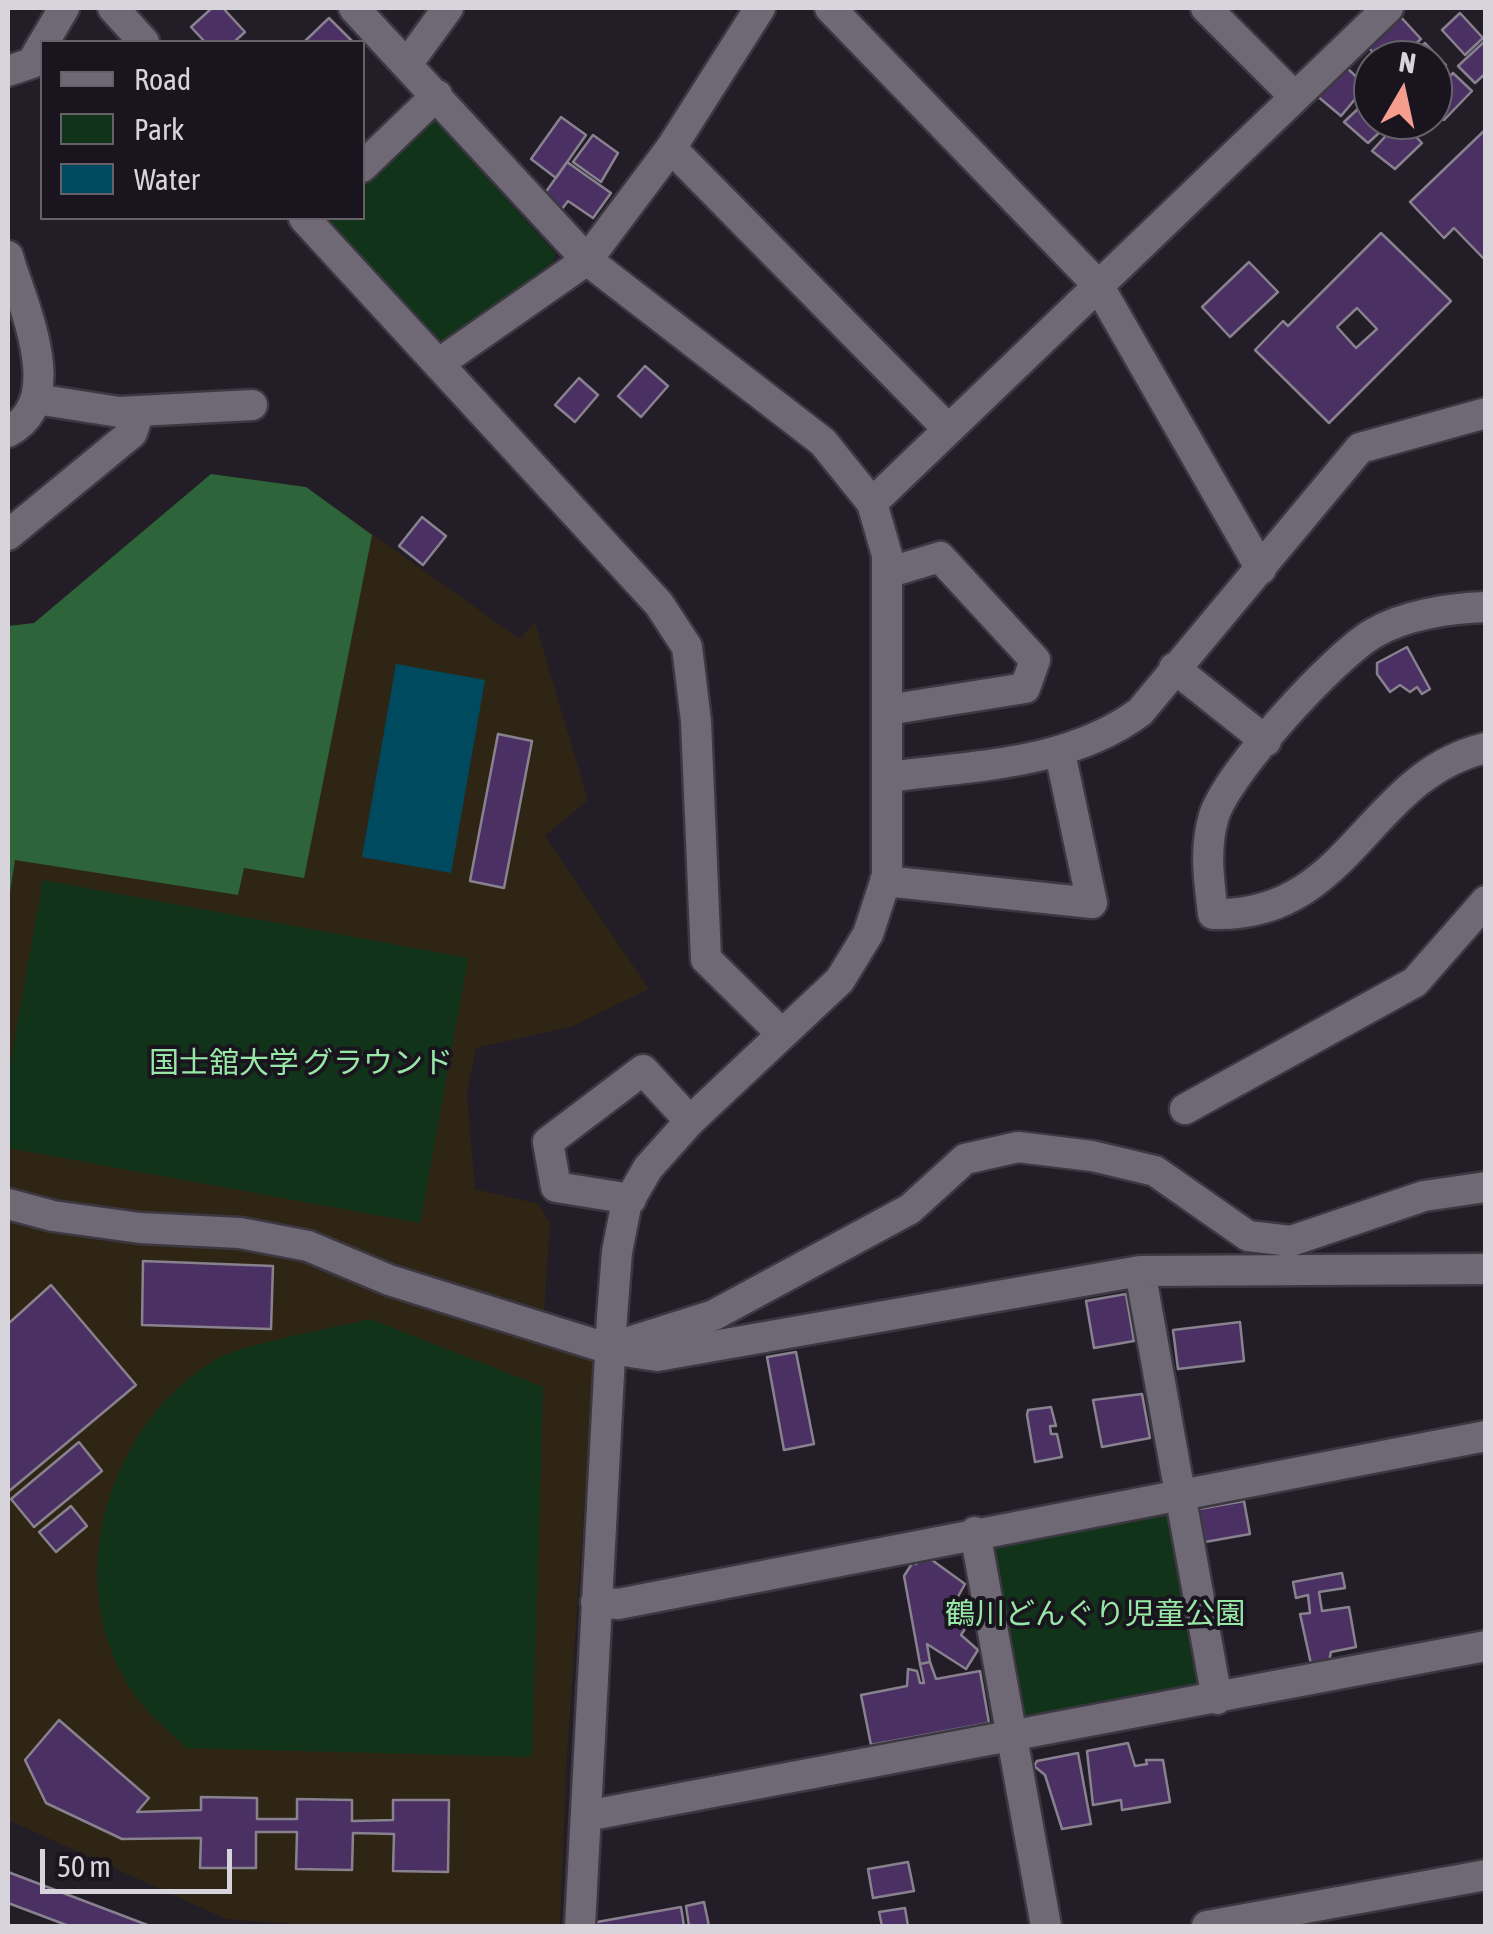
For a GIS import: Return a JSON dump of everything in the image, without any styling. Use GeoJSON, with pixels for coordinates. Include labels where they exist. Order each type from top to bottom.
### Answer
{"type":"FeatureCollection","features":[{"type":"Feature","properties":{"kind":"street"},"geometry":{"type":"LineString","coordinates":[[45,40],[64,8]]}},
{"type":"Feature","properties":{"kind":"street"},"geometry":{"type":"LineString","coordinates":[[112,8],[142,40]]}},
{"type":"Feature","properties":{"kind":"street"},"geometry":{"type":"LineString","coordinates":[[354,8],[587,260],[823,442],[872,503],[887,555],[885,881],[868,934],[840,980],[690,1122],[648,1168],[631,1198],[616,1252],[580,1926]]}},
{"type":"Feature","properties":{"kind":"street"},"geometry":{"type":"LineString","coordinates":[[408,64],[448,8]]}},
{"type":"Feature","properties":{"kind":"street"},"geometry":{"type":"LineString","coordinates":[[438,364],[587,260],[670,148],[760,8]]}},
{"type":"Feature","properties":{"kind":"street"},"geometry":{"type":"LineString","coordinates":[[830,8],[1098,286],[1262,569]]}},
{"type":"Feature","properties":{"kind":"street"},"geometry":{"type":"LineString","coordinates":[[1206,8],[1296,96]]}},
{"type":"Feature","properties":{"kind":"street"},"geometry":{"type":"LineString","coordinates":[[872,503],[1388,8]]}},
{"type":"Feature","properties":{"kind":"street"},"geometry":{"type":"LineString","coordinates":[[8,71],[32,62],[40,49]]}},
{"type":"Feature","properties":{"kind":"street"},"geometry":{"type":"LineString","coordinates":[[365,164],[437,95]]}},
{"type":"Feature","properties":{"kind":"street"},"geometry":{"type":"LineString","coordinates":[[670,148],[948,429]]}},
{"type":"Feature","properties":{"kind":"street"},"geometry":{"type":"LineString","coordinates":[[308,220],[659,604],[688,647],[696,722],[706,959],[782,1034]]}},
{"type":"Feature","properties":{"kind":"street"},"geometry":{"type":"LineString","coordinates":[[8,256],[42,375],[36,399],[8,432]]}},
{"type":"Feature","properties":{"kind":"street"},"geometry":{"type":"LineString","coordinates":[[36,399],[139,411],[252,405]]}},
{"type":"Feature","properties":{"kind":"street"},"geometry":{"type":"LineString","coordinates":[[8,535],[132,433],[139,411]]}},
{"type":"Feature","properties":{"kind":"street"},"geometry":{"type":"LineString","coordinates":[[888,777],[1060,753],[1107,736],[1140,712],[1360,448],[1486,413]]}},
{"type":"Feature","properties":{"kind":"street"},"geometry":{"type":"LineString","coordinates":[[887,574],[940,558],[1035,660],[1024,688],[887,710]]}},
{"type":"Feature","properties":{"kind":"street"},"geometry":{"type":"LineString","coordinates":[[1486,607],[1421,616],[1376,632],[1340,658],[1266,741],[1230,782],[1215,814],[1206,857],[1213,914],[1242,915],[1282,904],[1332,872],[1430,769],[1486,748]]}},
{"type":"Feature","properties":{"kind":"street"},"geometry":{"type":"LineString","coordinates":[[1174,668],[1266,741]]}},
{"type":"Feature","properties":{"kind":"street"},"geometry":{"type":"LineString","coordinates":[[885,881],[1092,903],[1060,753]]}},
{"type":"Feature","properties":{"kind":"street"},"geometry":{"type":"LineString","coordinates":[[1184,1109],[1414,982],[1486,901]]}},
{"type":"Feature","properties":{"kind":"street"},"geometry":{"type":"LineString","coordinates":[[631,1198],[556,1187],[548,1142],[643,1070],[690,1122]]}},
{"type":"Feature","properties":{"kind":"street"},"geometry":{"type":"LineString","coordinates":[[610,1348],[714,1315],[910,1209],[965,1160],[1018,1147],[1092,1156],[1155,1172],[1248,1236],[1290,1241],[1424,1196],[1486,1187]]}},
{"type":"Feature","properties":{"kind":"street"},"geometry":{"type":"LineString","coordinates":[[8,1204],[53,1216],[140,1228],[240,1233],[308,1246],[389,1280],[610,1348],[657,1356],[1140,1271],[1486,1269]]}},
{"type":"Feature","properties":{"kind":"street"},"geometry":{"type":"LineString","coordinates":[[1140,1271],[1217,1699]]}},
{"type":"Feature","properties":{"kind":"street"},"geometry":{"type":"LineString","coordinates":[[596,1602],[637,1600],[1486,1436]]}},
{"type":"Feature","properties":{"kind":"street"},"geometry":{"type":"LineString","coordinates":[[975,1532],[1046,1926]]}},
{"type":"Feature","properties":{"kind":"street"},"geometry":{"type":"LineString","coordinates":[[586,1816],[1486,1646]]}},
{"type":"Feature","properties":{"kind":"street"},"geometry":{"type":"LineString","coordinates":[[1207,1926],[1486,1875]]}},
{"type":"Feature","properties":{"kind":"shaded area"},"geometry":{"type":"Polygon","coordinates":[[[211,474],[306,487],[520,639],[535,622],[588,800],[545,836],[649,989],[571,1027],[476,1048],[467,1094],[475,1189],[539,1204],[550,1224],[542,1340],[581,1350],[594,1363],[567,1756],[560,1925],[317,1926],[226,1919],[8,1820],[8,626],[34,623],[211,474]]]}},
{"type":"Feature","properties":{"kind":"green space"},"geometry":{"type":"Polygon","coordinates":[[[428,113],[555,253],[554,261],[446,343],[432,342],[321,220],[365,220],[365,174],[428,113]]]}},
{"type":"Feature","properties":{"kind":"green space"},"geometry":{"type":"Polygon","coordinates":[[[211,474],[306,487],[372,535],[304,878],[244,868],[238,895],[15,860],[8,905],[8,626],[34,623],[211,474]]]}},
{"type":"Feature","properties":{"kind":"green space","name":"国士舘大学 グラウンド"},"geometry":{"type":"Polygon","coordinates":[[[43,880],[468,958],[420,1223],[8,1148],[8,1076],[43,880]]]}},
{"type":"Feature","properties":{"kind":"green space"},"geometry":{"type":"Polygon","coordinates":[[[370,1319],[543,1387],[532,1757],[186,1748],[143,1706],[114,1656],[100,1609],[98,1562],[105,1514],[121,1468],[145,1426],[177,1389],[215,1360],[266,1342],[370,1319]]]}},
{"type":"Feature","properties":{"kind":"green space","name":"鶴川どんぐり児童公園"},"geometry":{"type":"Polygon","coordinates":[[[1178,1503],[1208,1693],[1017,1726],[979,1537],[1178,1503]]]}},
{"type":"Feature","properties":{"kind":"water"},"geometry":{"type":"Polygon","coordinates":[[[396,664],[485,680],[451,873],[362,857],[396,664]]]}},
{"type":"Feature","properties":{"kind":"building"},"geometry":{"type":"Polygon","coordinates":[[[212,8],[223,8],[245,32],[236,40],[203,40],[191,27],[212,8]]]}},
{"type":"Feature","properties":{"kind":"building"},"geometry":{"type":"Polygon","coordinates":[[[1460,13],[1483,38],[1465,55],[1442,30],[1460,13]]]}},
{"type":"Feature","properties":{"kind":"building"},"geometry":{"type":"Polygon","coordinates":[[[1399,15],[1421,39],[1420,40],[1376,40],[1399,15]]]}},
{"type":"Feature","properties":{"kind":"building"},"geometry":{"type":"Polygon","coordinates":[[[329,18],[351,40],[306,40],[329,18]]]}},
{"type":"Feature","properties":{"kind":"building"},"geometry":{"type":"Polygon","coordinates":[[[1486,40],[1486,73],[1475,83],[1458,66],[1486,40]]]}},
{"type":"Feature","properties":{"kind":"building"},"geometry":{"type":"Polygon","coordinates":[[[1347,68],[1353,74],[1353,102],[1341,116],[1316,95],[1347,68]]]}},
{"type":"Feature","properties":{"kind":"building"},"geometry":{"type":"Polygon","coordinates":[[[1453,73],[1472,91],[1453,111],[1453,73]]]}},
{"type":"Feature","properties":{"kind":"building"},"geometry":{"type":"Polygon","coordinates":[[[1353,114],[1353,130],[1344,122],[1353,114]]]}},
{"type":"Feature","properties":{"kind":"building"},"geometry":{"type":"Polygon","coordinates":[[[561,117],[586,135],[556,178],[531,159],[561,117]]]}},
{"type":"Feature","properties":{"kind":"building"},"geometry":{"type":"Polygon","coordinates":[[[1486,129],[1486,261],[1454,228],[1444,238],[1410,202],[1486,129]]]}},
{"type":"Feature","properties":{"kind":"building"},"geometry":{"type":"Polygon","coordinates":[[[593,135],[618,153],[601,182],[573,162],[593,135]]]}},
{"type":"Feature","properties":{"kind":"building"},"geometry":{"type":"Polygon","coordinates":[[[1382,140],[1422,143],[1395,169],[1372,151],[1382,140]]]}},
{"type":"Feature","properties":{"kind":"building"},"geometry":{"type":"Polygon","coordinates":[[[567,162],[611,193],[593,218],[568,201],[562,209],[543,196],[567,162]]]}},
{"type":"Feature","properties":{"kind":"building"},"geometry":{"type":"Polygon","coordinates":[[[1381,233],[1451,301],[1329,423],[1255,350],[1283,321],[1288,326],[1381,233]],[[1357,308],[1337,327],[1356,348],[1377,329],[1357,308]]]}},
{"type":"Feature","properties":{"kind":"building"},"geometry":{"type":"Polygon","coordinates":[[[1249,262],[1278,292],[1230,337],[1202,307],[1249,262]]]}},
{"type":"Feature","properties":{"kind":"building"},"geometry":{"type":"Polygon","coordinates":[[[645,366],[668,386],[641,417],[618,396],[645,366]]]}},
{"type":"Feature","properties":{"kind":"building"},"geometry":{"type":"Polygon","coordinates":[[[579,378],[598,395],[575,422],[555,405],[579,378]]]}},
{"type":"Feature","properties":{"kind":"building"},"geometry":{"type":"Polygon","coordinates":[[[422,517],[446,536],[423,565],[399,546],[422,517]]]}},
{"type":"Feature","properties":{"kind":"building"},"geometry":{"type":"Polygon","coordinates":[[[1407,647],[1430,689],[1422,694],[1417,687],[1410,692],[1400,685],[1390,692],[1377,674],[1377,663],[1407,647]]]}},
{"type":"Feature","properties":{"kind":"building"},"geometry":{"type":"Polygon","coordinates":[[[498,734],[532,741],[504,888],[470,881],[498,734]]]}},
{"type":"Feature","properties":{"kind":"building"},"geometry":{"type":"Polygon","coordinates":[[[143,1261],[273,1266],[271,1329],[142,1325],[143,1261]]]}},
{"type":"Feature","properties":{"kind":"building"},"geometry":{"type":"Polygon","coordinates":[[[51,1285],[136,1385],[8,1492],[8,1324],[51,1285]]]}},
{"type":"Feature","properties":{"kind":"building"},"geometry":{"type":"Polygon","coordinates":[[[1126,1294],[1134,1341],[1094,1348],[1086,1301],[1126,1294]]]}},
{"type":"Feature","properties":{"kind":"building"},"geometry":{"type":"Polygon","coordinates":[[[1240,1322],[1244,1361],[1178,1369],[1173,1330],[1240,1322]]]}},
{"type":"Feature","properties":{"kind":"building"},"geometry":{"type":"Polygon","coordinates":[[[796,1352],[814,1444],[784,1450],[767,1357],[796,1352]]]}},
{"type":"Feature","properties":{"kind":"building"},"geometry":{"type":"Polygon","coordinates":[[[1142,1394],[1150,1438],[1102,1447],[1093,1400],[1142,1394]]]}},
{"type":"Feature","properties":{"kind":"building"},"geometry":{"type":"Polygon","coordinates":[[[1051,1407],[1056,1426],[1050,1426],[1051,1434],[1057,1434],[1062,1457],[1035,1462],[1028,1410],[1051,1407]]]}},
{"type":"Feature","properties":{"kind":"building"},"geometry":{"type":"Polygon","coordinates":[[[79,1442],[102,1471],[34,1527],[11,1499],[79,1442]]]}},
{"type":"Feature","properties":{"kind":"building"},"geometry":{"type":"Polygon","coordinates":[[[1244,1501],[1250,1534],[1205,1542],[1199,1509],[1244,1501]]]}},
{"type":"Feature","properties":{"kind":"building"},"geometry":{"type":"Polygon","coordinates":[[[71,1506],[87,1526],[56,1552],[39,1532],[71,1506]]]}},
{"type":"Feature","properties":{"kind":"building"},"geometry":{"type":"Polygon","coordinates":[[[925,1555],[965,1584],[955,1602],[972,1618],[961,1635],[978,1650],[966,1669],[927,1644],[930,1662],[920,1664],[904,1576],[913,1562],[916,1564],[925,1555]]]}},
{"type":"Feature","properties":{"kind":"building"},"geometry":{"type":"Polygon","coordinates":[[[1342,1573],[1345,1588],[1319,1592],[1322,1611],[1349,1607],[1356,1647],[1331,1652],[1329,1662],[1311,1664],[1300,1614],[1310,1613],[1308,1595],[1296,1598],[1293,1582],[1342,1573]]]}},
{"type":"Feature","properties":{"kind":"building"},"geometry":{"type":"Polygon","coordinates":[[[930,1662],[936,1679],[980,1671],[989,1723],[871,1745],[861,1695],[907,1686],[908,1669],[917,1671],[920,1683],[924,1683],[920,1664],[930,1662]]]}},
{"type":"Feature","properties":{"kind":"building"},"geometry":{"type":"Polygon","coordinates":[[[59,1720],[149,1798],[137,1812],[201,1810],[201,1797],[257,1798],[257,1819],[297,1819],[297,1799],[352,1800],[352,1821],[393,1820],[393,1800],[449,1800],[448,1872],[393,1871],[394,1834],[353,1833],[352,1870],[296,1869],[297,1832],[256,1832],[256,1868],[200,1868],[201,1838],[122,1839],[46,1803],[25,1760],[59,1720]]]}},
{"type":"Feature","properties":{"kind":"building"},"geometry":{"type":"Polygon","coordinates":[[[1128,1743],[1135,1766],[1147,1764],[1146,1760],[1163,1760],[1170,1802],[1122,1810],[1121,1800],[1093,1805],[1087,1751],[1128,1743]]]}},
{"type":"Feature","properties":{"kind":"building"},"geometry":{"type":"Polygon","coordinates":[[[1078,1753],[1091,1824],[1062,1829],[1045,1775],[1034,1766],[1037,1761],[1078,1753]]]}},
{"type":"Feature","properties":{"kind":"building"},"geometry":{"type":"Polygon","coordinates":[[[908,1862],[914,1891],[873,1898],[868,1869],[908,1862]]]}},
{"type":"Feature","properties":{"kind":"building"},"geometry":{"type":"Polygon","coordinates":[[[8,1872],[150,1926],[69,1926],[8,1903],[8,1872]]]}},
{"type":"Feature","properties":{"kind":"building"},"geometry":{"type":"Polygon","coordinates":[[[704,1902],[709,1926],[689,1926],[686,1906],[704,1902]]]}},
{"type":"Feature","properties":{"kind":"building"},"geometry":{"type":"Polygon","coordinates":[[[681,1907],[684,1926],[597,1926],[597,1922],[681,1907]]]}},
{"type":"Feature","properties":{"kind":"building"},"geometry":{"type":"Polygon","coordinates":[[[905,1908],[908,1926],[882,1926],[879,1912],[905,1908]]]}}]}
